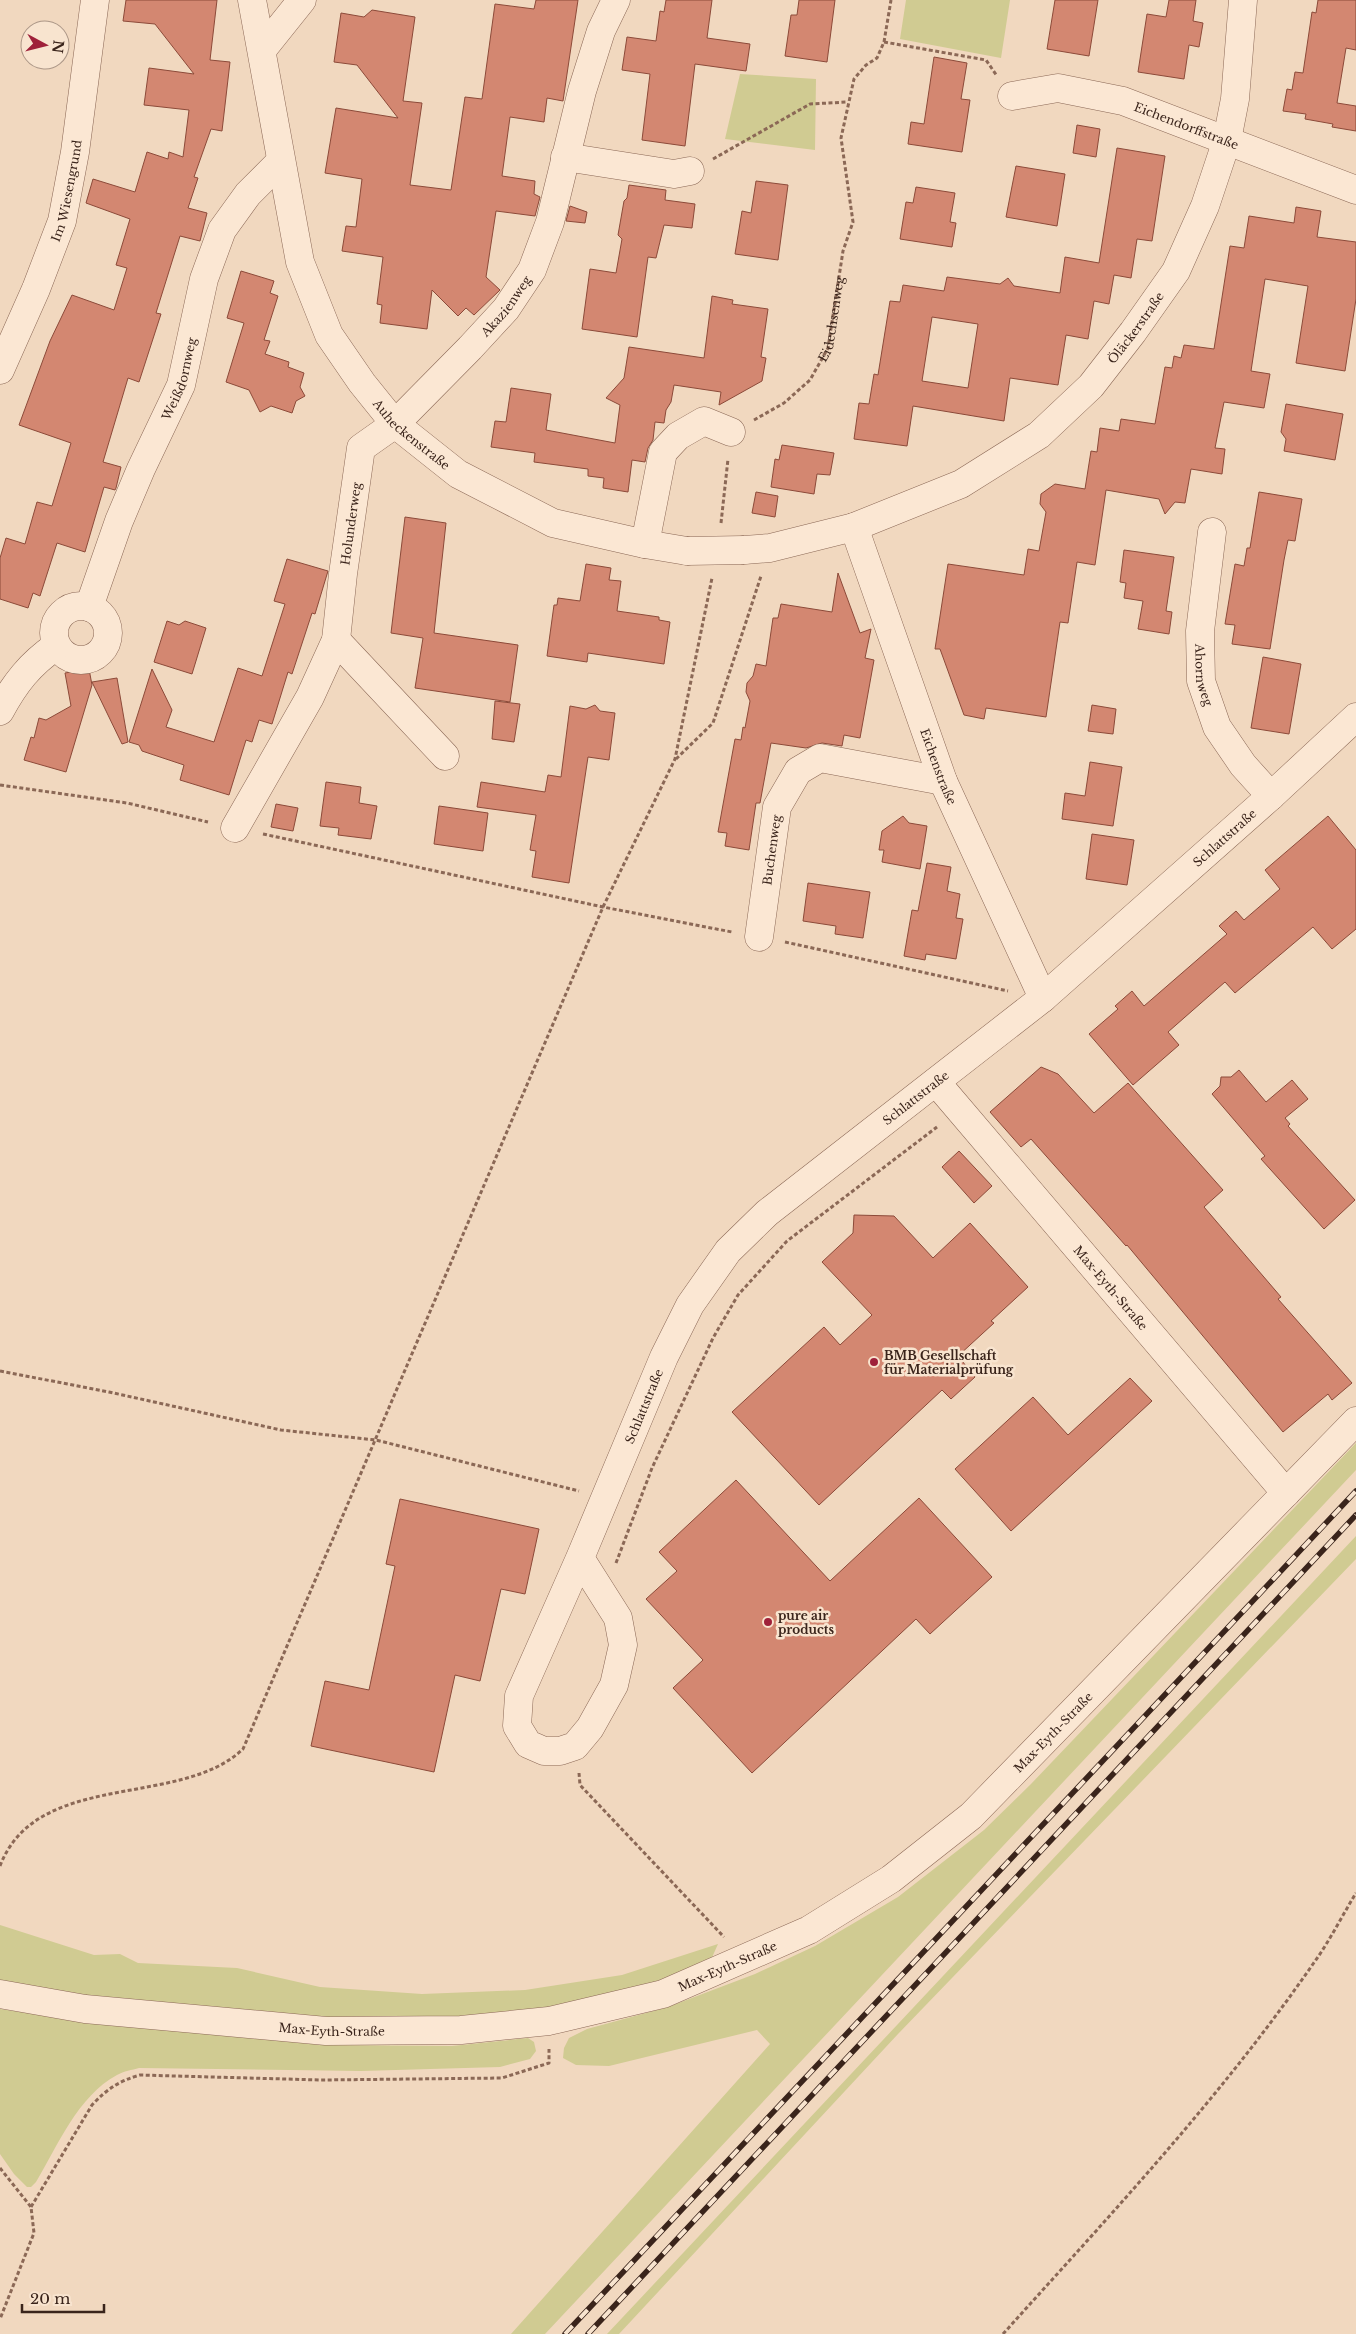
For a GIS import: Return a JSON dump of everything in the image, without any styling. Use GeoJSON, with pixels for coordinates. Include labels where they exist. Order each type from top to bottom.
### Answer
{"type":"FeatureCollection","features":[{"type":"Feature","properties":{"kind":"street","name":"Im Wiesengrund"},"geometry":{"type":"LineString","coordinates":[[0,370],[36,289],[62,221],[75,152],[95,0]]}},
{"type":"Feature","properties":{"kind":"street","name":"Auheckenstraße"},"geometry":{"type":"LineString","coordinates":[[252,0],[280,162],[300,262],[330,335],[362,383],[395,424],[458,474],[553,523],[645,544],[687,551],[757,549],[854,527]]}},
{"type":"Feature","properties":{"kind":"street"},"geometry":{"type":"LineString","coordinates":[[262,50],[302,0]]}},
{"type":"Feature","properties":{"kind":"street","name":"Akazienweg"},"geometry":{"type":"LineString","coordinates":[[395,424],[506,309],[532,270],[550,222],[582,91],[600,31],[616,0]]}},
{"type":"Feature","properties":{"kind":"street","name":"Öläckerstraße"},"geometry":{"type":"LineString","coordinates":[[854,527],[961,484],[1039,435],[1091,386],[1133,332],[1176,270],[1205,206],[1227,140],[1236,99],[1243,0]]}},
{"type":"Feature","properties":{"kind":"street","name":"Eichendorffstraße"},"geometry":{"type":"LineString","coordinates":[[1012,96],[1058,88],[1123,101],[1356,190]]}},
{"type":"Feature","properties":{"kind":"street"},"geometry":{"type":"LineString","coordinates":[[565,157],[674,174],[690,171]]}},
{"type":"Feature","properties":{"kind":"street","name":"Weißdornweg"},"geometry":{"type":"LineString","coordinates":[[90,607],[119,521],[141,469],[182,385],[204,279],[222,230],[248,194],[280,162]]}},
{"type":"Feature","properties":{"kind":"street"},"geometry":{"type":"LineString","coordinates":[[645,544],[662,452],[678,436],[704,421],[731,432]]}},
{"type":"Feature","properties":{"kind":"street","name":"Holunderweg"},"geometry":{"type":"LineString","coordinates":[[235,828],[310,697],[336,640],[342,574],[361,448],[395,424]]}},
{"type":"Feature","properties":{"kind":"street","name":"Eichenstraße"},"geometry":{"type":"LineString","coordinates":[[854,527],[943,782],[1043,998]]}},
{"type":"Feature","properties":{"kind":"street","name":"Ahornweg"},"geometry":{"type":"LineString","coordinates":[[1212,532],[1200,631],[1201,681],[1218,727],[1243,765],[1271,796]]}},
{"type":"Feature","properties":{"kind":"street"},"geometry":{"type":"LineString","coordinates":[[90,607],[98,612],[105,621],[108,631],[107,642],[93,658],[77,660],[62,654],[56,646],[53,635],[54,625],[60,615],[68,608],[90,607]]}},
{"type":"Feature","properties":{"kind":"street"},"geometry":{"type":"LineString","coordinates":[[336,640],[445,756]]}},
{"type":"Feature","properties":{"kind":"street"},"geometry":{"type":"LineString","coordinates":[[0,711],[12,689],[36,659],[56,646]]}},
{"type":"Feature","properties":{"kind":"street","name":"Schlattstraße"},"geometry":{"type":"LineString","coordinates":[[575,1746],[560,1751],[544,1751],[528,1744],[517,1726],[519,1696],[580,1558],[668,1349],[690,1305],[728,1251],[767,1213],[1043,998],[1271,796],[1356,717]]}},
{"type":"Feature","properties":{"kind":"street","name":"Buchenweg"},"geometry":{"type":"LineString","coordinates":[[759,937],[776,807],[798,771],[820,758],[943,782]]}},
{"type":"Feature","properties":{"kind":"street","name":"Max-Eyth-Straße"},"geometry":{"type":"LineString","coordinates":[[936,1082],[1286,1494]]}},
{"type":"Feature","properties":{"kind":"street","name":"Max-Eyth-Straße"},"geometry":{"type":"LineString","coordinates":[[0,1994],[85,2009],[326,2031],[461,2030],[549,2021],[663,1994],[809,1930],[891,1879],[971,1816],[1356,1421]]}},
{"type":"Feature","properties":{"kind":"street"},"geometry":{"type":"LineString","coordinates":[[575,1746],[590,1728],[614,1684],[623,1645],[618,1618],[603,1590],[580,1558]]}},
{"type":"Feature","properties":{"kind":"path","name":"Eidechsenweg"},"geometry":{"type":"LineString","coordinates":[[731,432],[784,403],[810,380],[828,348],[841,259],[853,222],[851,197],[844,171],[841,138],[847,102],[854,79],[866,65],[877,58],[884,42],[891,0]]}},
{"type":"Feature","properties":{"kind":"path"},"geometry":{"type":"LineString","coordinates":[[884,42],[986,60],[1012,96]]}},
{"type":"Feature","properties":{"kind":"path"},"geometry":{"type":"LineString","coordinates":[[690,171],[810,104],[847,102]]}},
{"type":"Feature","properties":{"kind":"path"},"geometry":{"type":"LineString","coordinates":[[722,517],[731,432]]}},
{"type":"Feature","properties":{"kind":"path"},"geometry":{"type":"LineString","coordinates":[[675,760],[713,723],[757,549]]}},
{"type":"Feature","properties":{"kind":"path"},"geometry":{"type":"LineString","coordinates":[[0,1866],[4,1855],[22,1831],[44,1814],[71,1804],[204,1773],[230,1762],[243,1749],[603,907],[675,760],[713,574]]}},
{"type":"Feature","properties":{"kind":"path"},"geometry":{"type":"LineString","coordinates":[[0,785],[127,803],[603,907],[759,937],[988,986]]}},
{"type":"Feature","properties":{"kind":"path"},"geometry":{"type":"LineString","coordinates":[[603,1590],[614,1568],[652,1468],[713,1338],[738,1296],[786,1241],[959,1111]]}},
{"type":"Feature","properties":{"kind":"path"},"geometry":{"type":"LineString","coordinates":[[0,1371],[109,1392],[282,1430],[376,1440],[604,1498]]}},
{"type":"Feature","properties":{"kind":"path"},"geometry":{"type":"LineString","coordinates":[[575,1746],[580,1785],[745,1959]]}},
{"type":"Feature","properties":{"kind":"path"},"geometry":{"type":"LineString","coordinates":[[1003,2334],[1166,2153],[1238,2066],[1314,1963],[1356,1893]]}},
{"type":"Feature","properties":{"kind":"path"},"geometry":{"type":"LineString","coordinates":[[31,2207],[92,2105],[105,2090],[122,2080],[140,2075],[321,2080],[502,2078],[549,2063],[549,2021]]}},
{"type":"Feature","properties":{"kind":"path"},"geometry":{"type":"LineString","coordinates":[[0,2168],[31,2207],[34,2233],[0,2319]]}},
{"type":"Feature","properties":{"kind":"shaded area"},"geometry":{"type":"Polygon","coordinates":[[[906,0],[1010,0],[1001,58],[900,39],[906,0]]]}},
{"type":"Feature","properties":{"kind":"shaded area"},"geometry":{"type":"Polygon","coordinates":[[[740,74],[816,79],[815,150],[725,139],[740,74]]]}},
{"type":"Feature","properties":{"kind":"shaded area"},"geometry":{"type":"Polygon","coordinates":[[[1356,1443],[1356,1470],[545,2334],[511,2334],[770,2044],[757,2030],[609,2066],[576,2065],[563,2058],[564,2048],[569,2038],[587,2029],[668,2007],[755,1974],[815,1946],[898,1897],[984,1830],[1031,1784],[1356,1443]]]}},
{"type":"Feature","properties":{"kind":"shaded area"},"geometry":{"type":"Polygon","coordinates":[[[1356,1536],[1356,1559],[898,2034],[619,2334],[607,2334],[1356,1536]]]}},
{"type":"Feature","properties":{"kind":"shaded area"},"geometry":{"type":"Polygon","coordinates":[[[0,1925],[94,1955],[120,1954],[138,1963],[237,1968],[320,1987],[422,1994],[525,1990],[622,1975],[718,1944],[710,1962],[654,1982],[546,2009],[460,2017],[327,2017],[86,1995],[0,1980],[0,1925]]]}},
{"type":"Feature","properties":{"kind":"shaded area"},"geometry":{"type":"Polygon","coordinates":[[[0,2009],[84,2021],[322,2045],[452,2046],[528,2038],[534,2042],[536,2051],[530,2059],[500,2067],[361,2071],[139,2068],[122,2072],[103,2084],[80,2108],[61,2137],[36,2182],[31,2187],[27,2187],[14,2174],[0,2154],[0,2009]]]}},
{"type":"Feature","properties":{"kind":"building"},"geometry":{"type":"Polygon","coordinates":[[[126,0],[217,0],[210,60],[230,62],[222,131],[211,129],[194,177],[198,178],[188,208],[207,213],[200,241],[180,236],[156,313],[161,314],[139,382],[128,378],[103,462],[121,467],[116,488],[115,490],[104,487],[85,552],[57,543],[40,596],[33,593],[28,608],[0,599],[0,558],[6,538],[25,544],[37,502],[52,506],[71,443],[19,425],[50,341],[72,295],[114,310],[127,268],[116,265],[130,219],[86,203],[93,179],[135,192],[147,152],[168,159],[169,152],[183,157],[189,110],[144,105],[149,68],[194,74],[155,24],[123,21],[126,0]]]}},
{"type":"Feature","properties":{"kind":"building"},"geometry":{"type":"Polygon","coordinates":[[[536,0],[578,0],[563,101],[547,98],[544,122],[510,117],[502,176],[535,181],[534,194],[540,197],[535,216],[496,211],[486,277],[500,290],[474,315],[466,308],[458,316],[432,290],[427,329],[380,323],[382,305],[377,304],[383,257],[342,251],[346,226],[356,227],[362,179],[325,173],[336,108],[398,118],[357,65],[334,62],[341,13],[364,17],[372,10],[415,17],[403,101],[422,103],[410,185],[451,190],[465,97],[482,99],[495,4],[534,9],[536,0]]]}},
{"type":"Feature","properties":{"kind":"building"},"geometry":{"type":"Polygon","coordinates":[[[666,0],[712,0],[707,38],[750,44],[746,71],[695,64],[685,146],[642,140],[650,74],[622,70],[627,37],[656,41],[660,11],[664,12],[666,0]]]}},
{"type":"Feature","properties":{"kind":"building"},"geometry":{"type":"Polygon","coordinates":[[[799,0],[835,0],[827,62],[785,56],[791,15],[797,15],[799,0]]]}},
{"type":"Feature","properties":{"kind":"building"},"geometry":{"type":"Polygon","coordinates":[[[1055,0],[1098,0],[1089,56],[1047,49],[1055,0]]]}},
{"type":"Feature","properties":{"kind":"building"},"geometry":{"type":"Polygon","coordinates":[[[1169,0],[1196,0],[1193,21],[1203,23],[1199,47],[1189,45],[1184,79],[1138,72],[1147,14],[1166,17],[1169,0]]]}},
{"type":"Feature","properties":{"kind":"building"},"geometry":{"type":"Polygon","coordinates":[[[1318,0],[1356,0],[1356,50],[1346,48],[1337,103],[1356,106],[1356,131],[1332,127],[1333,124],[1305,119],[1306,114],[1283,111],[1287,89],[1292,90],[1295,72],[1303,73],[1312,12],[1316,13],[1318,0]]]}},
{"type":"Feature","properties":{"kind":"building"},"geometry":{"type":"Polygon","coordinates":[[[934,57],[967,63],[961,99],[970,100],[962,152],[908,144],[911,122],[924,124],[934,57]]]}},
{"type":"Feature","properties":{"kind":"building"},"geometry":{"type":"Polygon","coordinates":[[[1077,125],[1100,129],[1096,157],[1073,153],[1077,125]]]}},
{"type":"Feature","properties":{"kind":"building"},"geometry":{"type":"Polygon","coordinates":[[[1117,148],[1165,156],[1152,241],[1137,239],[1131,278],[1114,275],[1109,304],[1094,301],[1088,339],[1066,335],[1058,385],[1010,378],[1004,421],[913,406],[907,446],[854,439],[859,403],[869,404],[874,374],[878,375],[890,301],[900,302],[903,285],[944,291],[947,277],[1000,284],[1008,278],[1014,286],[1060,293],[1065,257],[1099,263],[1117,148]],[[932,317],[922,381],[968,388],[978,324],[932,317]]]}},
{"type":"Feature","properties":{"kind":"building"},"geometry":{"type":"Polygon","coordinates":[[[1016,166],[1065,174],[1057,226],[1006,217],[1016,166]]]}},
{"type":"Feature","properties":{"kind":"building"},"geometry":{"type":"Polygon","coordinates":[[[756,181],[788,185],[778,260],[735,254],[742,211],[751,213],[756,181]]]}},
{"type":"Feature","properties":{"kind":"building"},"geometry":{"type":"Polygon","coordinates":[[[629,185],[666,190],[665,200],[695,204],[692,228],[664,225],[656,258],[648,257],[637,337],[582,329],[590,269],[616,273],[622,239],[618,235],[629,185]]]}},
{"type":"Feature","properties":{"kind":"building"},"geometry":{"type":"Polygon","coordinates":[[[916,187],[955,193],[950,222],[956,223],[952,247],[900,239],[906,202],[913,203],[916,187]]]}},
{"type":"Feature","properties":{"kind":"building"},"geometry":{"type":"Polygon","coordinates":[[[570,206],[587,212],[585,223],[566,221],[570,206]]]}},
{"type":"Feature","properties":{"kind":"building"},"geometry":{"type":"Polygon","coordinates":[[[1296,207],[1321,211],[1317,237],[1356,242],[1356,299],[1345,371],[1296,363],[1308,286],[1265,279],[1251,371],[1270,374],[1264,408],[1224,402],[1215,448],[1225,449],[1222,474],[1191,469],[1185,503],[1175,502],[1165,514],[1159,499],[1106,490],[1095,565],[1077,562],[1068,623],[1060,622],[1046,717],[986,708],[984,719],[964,715],[940,649],[935,649],[948,564],[1024,575],[1028,549],[1039,551],[1046,512],[1040,504],[1041,494],[1055,484],[1085,489],[1091,451],[1097,452],[1100,428],[1119,431],[1121,419],[1155,424],[1165,367],[1172,368],[1174,356],[1181,358],[1184,345],[1214,349],[1230,246],[1244,248],[1249,216],[1294,223],[1296,207]]]}},
{"type":"Feature","properties":{"kind":"building"},"geometry":{"type":"Polygon","coordinates":[[[241,271],[274,281],[270,293],[278,296],[264,340],[270,341],[265,354],[289,362],[288,367],[304,373],[300,387],[305,396],[296,401],[292,413],[271,406],[260,412],[249,390],[226,382],[244,323],[227,318],[241,271]]]}},
{"type":"Feature","properties":{"kind":"building"},"geometry":{"type":"Polygon","coordinates":[[[712,296],[733,300],[732,304],[768,309],[761,357],[766,358],[762,381],[719,405],[721,392],[674,385],[664,423],[655,422],[653,440],[648,448],[645,462],[632,460],[628,492],[603,488],[604,478],[588,476],[588,469],[534,462],[535,453],[491,447],[495,421],[506,422],[511,388],[551,394],[546,430],[615,443],[620,405],[606,398],[624,378],[629,347],[704,358],[712,296]]]}},
{"type":"Feature","properties":{"kind":"building"},"geometry":{"type":"Polygon","coordinates":[[[1286,404],[1343,414],[1335,460],[1284,451],[1286,439],[1281,432],[1286,404]]]}},
{"type":"Feature","properties":{"kind":"building"},"geometry":{"type":"Polygon","coordinates":[[[782,445],[834,453],[830,475],[817,474],[814,494],[771,487],[775,459],[779,460],[782,445]]]}},
{"type":"Feature","properties":{"kind":"building"},"geometry":{"type":"Polygon","coordinates":[[[756,492],[778,496],[775,517],[752,513],[756,492]]]}},
{"type":"Feature","properties":{"kind":"building"},"geometry":{"type":"Polygon","coordinates":[[[1259,492],[1302,499],[1295,541],[1288,540],[1270,649],[1232,644],[1235,625],[1225,624],[1235,564],[1244,566],[1247,548],[1250,548],[1259,492]]]}},
{"type":"Feature","properties":{"kind":"building"},"geometry":{"type":"Polygon","coordinates":[[[405,517],[446,523],[434,633],[518,645],[510,702],[415,688],[423,638],[391,633],[405,517]]]}},
{"type":"Feature","properties":{"kind":"building"},"geometry":{"type":"Polygon","coordinates":[[[1124,550],[1174,557],[1166,611],[1172,612],[1169,634],[1138,629],[1143,601],[1124,598],[1126,583],[1120,582],[1124,550]]]}},
{"type":"Feature","properties":{"kind":"building"},"geometry":{"type":"Polygon","coordinates":[[[287,559],[328,571],[315,614],[312,613],[292,674],[288,672],[272,724],[259,720],[252,742],[246,740],[229,795],[180,780],[184,765],[142,751],[139,745],[129,742],[152,669],[172,710],[166,727],[214,742],[238,668],[262,676],[285,604],[274,601],[287,559]]]}},
{"type":"Feature","properties":{"kind":"building"},"geometry":{"type":"Polygon","coordinates":[[[586,564],[611,568],[609,580],[621,581],[617,611],[659,617],[659,620],[670,622],[664,664],[588,653],[587,662],[547,656],[554,605],[557,605],[558,598],[580,601],[586,564]]]}},
{"type":"Feature","properties":{"kind":"building"},"geometry":{"type":"Polygon","coordinates":[[[838,573],[860,633],[871,629],[865,658],[874,660],[860,738],[844,735],[842,746],[822,743],[806,748],[771,743],[760,803],[756,803],[749,850],[725,846],[727,833],[718,832],[735,739],[741,740],[743,727],[745,728],[750,701],[746,692],[747,683],[753,676],[756,664],[766,666],[773,618],[778,618],[781,604],[832,612],[838,573]]]}},
{"type":"Feature","properties":{"kind":"building"},"geometry":{"type":"Polygon","coordinates":[[[167,621],[179,625],[185,621],[206,628],[192,674],[154,662],[167,621]]]}},
{"type":"Feature","properties":{"kind":"building"},"geometry":{"type":"Polygon","coordinates":[[[1263,657],[1301,664],[1289,734],[1251,728],[1263,657]]]}},
{"type":"Feature","properties":{"kind":"building"},"geometry":{"type":"Polygon","coordinates":[[[89,669],[92,685],[66,772],[24,760],[31,737],[34,738],[39,718],[46,720],[71,706],[65,673],[89,669]]]}},
{"type":"Feature","properties":{"kind":"building"},"geometry":{"type":"Polygon","coordinates":[[[117,678],[128,742],[122,744],[92,682],[117,678]]]}},
{"type":"Feature","properties":{"kind":"building"},"geometry":{"type":"Polygon","coordinates":[[[495,701],[520,704],[514,742],[492,739],[495,701]]]}},
{"type":"Feature","properties":{"kind":"building"},"geometry":{"type":"Polygon","coordinates":[[[595,705],[600,711],[615,713],[609,760],[588,757],[569,883],[532,877],[536,851],[530,850],[536,815],[477,807],[481,782],[545,792],[548,775],[561,777],[570,706],[586,709],[595,705]]]}},
{"type":"Feature","properties":{"kind":"building"},"geometry":{"type":"Polygon","coordinates":[[[1092,705],[1116,709],[1113,734],[1088,731],[1092,705]]]}},
{"type":"Feature","properties":{"kind":"building"},"geometry":{"type":"Polygon","coordinates":[[[1090,762],[1122,767],[1113,826],[1062,819],[1065,793],[1085,796],[1090,762]]]}},
{"type":"Feature","properties":{"kind":"building"},"geometry":{"type":"Polygon","coordinates":[[[326,782],[361,787],[359,803],[377,806],[371,839],[338,835],[339,828],[320,826],[326,782]]]}},
{"type":"Feature","properties":{"kind":"building"},"geometry":{"type":"Polygon","coordinates":[[[276,804],[298,808],[293,831],[271,827],[276,804]]]}},
{"type":"Feature","properties":{"kind":"building"},"geometry":{"type":"Polygon","coordinates":[[[439,806],[488,813],[483,851],[434,844],[439,806]]]}},
{"type":"Feature","properties":{"kind":"building"},"geometry":{"type":"Polygon","coordinates":[[[903,816],[909,823],[927,826],[920,869],[882,862],[884,850],[879,850],[882,831],[903,816]]]}},
{"type":"Feature","properties":{"kind":"building"},"geometry":{"type":"Polygon","coordinates":[[[1328,816],[1356,850],[1356,929],[1332,949],[1313,927],[1235,993],[1225,982],[1168,1032],[1179,1045],[1133,1085],[1089,1034],[1118,1009],[1115,1006],[1132,991],[1144,1006],[1227,934],[1219,926],[1236,911],[1244,920],[1280,889],[1265,870],[1328,816]]]}},
{"type":"Feature","properties":{"kind":"building"},"geometry":{"type":"Polygon","coordinates":[[[1092,834],[1134,840],[1127,885],[1086,879],[1092,834]]]}},
{"type":"Feature","properties":{"kind":"building"},"geometry":{"type":"Polygon","coordinates":[[[927,863],[951,867],[947,891],[960,894],[956,918],[963,919],[956,959],[926,954],[925,960],[904,956],[912,910],[918,911],[927,863]]]}},
{"type":"Feature","properties":{"kind":"building"},"geometry":{"type":"Polygon","coordinates":[[[808,883],[870,892],[863,938],[835,934],[836,926],[803,921],[808,883]]]}},
{"type":"Feature","properties":{"kind":"building"},"geometry":{"type":"Polygon","coordinates":[[[1041,1067],[1058,1074],[1094,1113],[1128,1083],[1223,1190],[1204,1207],[1281,1297],[1278,1299],[1352,1383],[1332,1400],[1328,1394],[1283,1432],[1127,1245],[1031,1139],[1021,1147],[990,1112],[1041,1067]]]}},
{"type":"Feature","properties":{"kind":"building"},"geometry":{"type":"Polygon","coordinates":[[[1239,1070],[1266,1102],[1292,1080],[1308,1099],[1285,1118],[1290,1124],[1288,1126],[1355,1200],[1324,1229],[1261,1159],[1265,1156],[1212,1094],[1220,1086],[1221,1077],[1231,1077],[1239,1070]]]}},
{"type":"Feature","properties":{"kind":"building"},"geometry":{"type":"Polygon","coordinates":[[[959,1151],[992,1186],[974,1203],[942,1167],[959,1151]]]}},
{"type":"Feature","properties":{"kind":"building","name":"BMB Gesellschaft für Materialprüfung"},"geometry":{"type":"Polygon","coordinates":[[[854,1215],[894,1216],[933,1258],[970,1223],[1028,1287],[991,1321],[994,1323],[958,1356],[975,1377],[951,1399],[942,1390],[819,1505],[732,1412],[824,1327],[840,1345],[872,1315],[822,1262],[853,1233],[854,1215]]]}},
{"type":"Feature","properties":{"kind":"building"},"geometry":{"type":"Polygon","coordinates":[[[1130,1378],[1152,1401],[1011,1531],[955,1469],[1033,1397],[1068,1435],[1130,1378]]]}},
{"type":"Feature","properties":{"kind":"building","name":"pure air products"},"geometry":{"type":"Polygon","coordinates":[[[736,1480],[830,1581],[919,1498],[992,1577],[930,1634],[916,1619],[752,1773],[673,1688],[703,1660],[646,1599],[677,1571],[659,1552],[736,1480]]]}},
{"type":"Feature","properties":{"kind":"building"},"geometry":{"type":"Polygon","coordinates":[[[400,1499],[539,1529],[525,1594],[501,1589],[480,1681],[455,1675],[434,1772],[311,1746],[325,1681],[369,1690],[395,1566],[386,1564],[400,1499]]]}},
{"type":"Feature","properties":{"kind":"railway"},"geometry":{"type":"LineString","coordinates":[[565,2334],[1356,1491]]}},
{"type":"Feature","properties":{"kind":"railway"},"geometry":{"type":"LineString","coordinates":[[588,2334],[1356,1515]]}},
{"type":"Feature","properties":{"kind":"place","name":"BMB Gesellschaft für Materialprüfung"},"geometry":{"type":"Point","coordinates":[874,1362]}},
{"type":"Feature","properties":{"kind":"place","name":"pure air products"},"geometry":{"type":"Point","coordinates":[768,1622]}}]}
